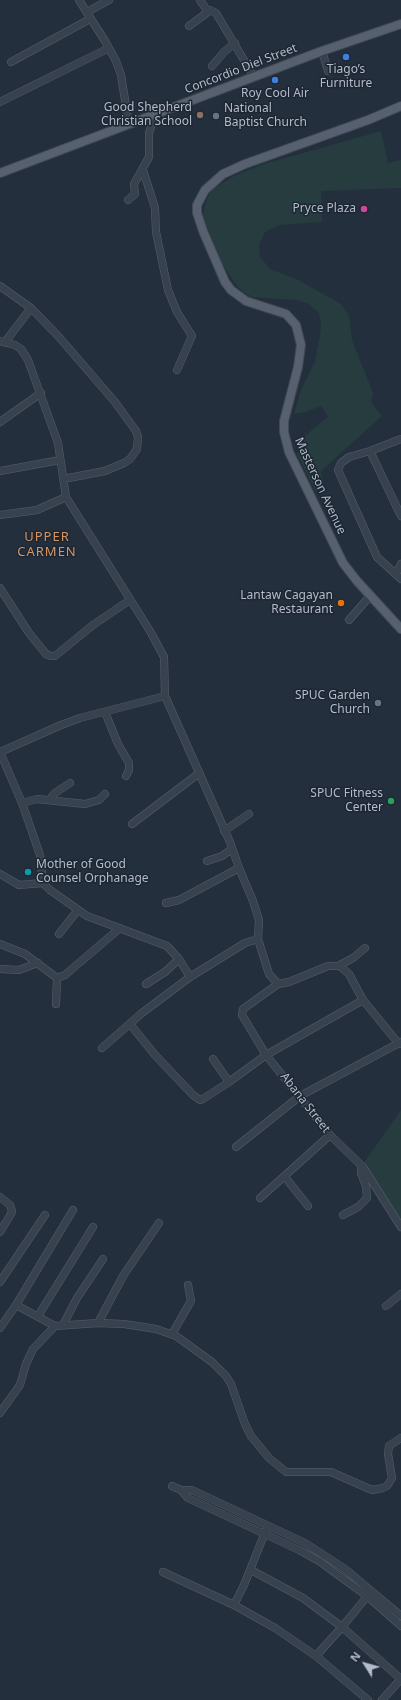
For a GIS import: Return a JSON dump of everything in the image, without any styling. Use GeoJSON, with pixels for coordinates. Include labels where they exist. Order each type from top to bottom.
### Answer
{"type":"FeatureCollection","features":[{"type":"Feature","properties":{"kind":"main road","name":"Concordio Diel Street"},"geometry":{"type":"LineString","coordinates":[[0,174],[322,51],[401,24]]}},
{"type":"Feature","properties":{"kind":"main road","name":"Masterson Avenue"},"geometry":{"type":"LineString","coordinates":[[401,106],[368,120],[245,164],[223,174],[205,190],[198,206],[197,213],[203,231],[231,290],[246,301],[286,314],[296,325],[301,345],[298,367],[286,412],[284,432],[289,452],[343,563],[370,596],[401,629]]}},
{"type":"Feature","properties":{"kind":"street"},"geometry":{"type":"LineString","coordinates":[[79,0],[116,61],[121,75],[129,125]]}},
{"type":"Feature","properties":{"kind":"street"},"geometry":{"type":"LineString","coordinates":[[86,12],[109,0]]}},
{"type":"Feature","properties":{"kind":"street"},"geometry":{"type":"LineString","coordinates":[[200,0],[208,12]]}},
{"type":"Feature","properties":{"kind":"street"},"geometry":{"type":"LineString","coordinates":[[189,26],[210,10],[216,13],[254,77]]}},
{"type":"Feature","properties":{"kind":"street"},"geometry":{"type":"LineString","coordinates":[[10,62],[90,19]]}},
{"type":"Feature","properties":{"kind":"street"},"geometry":{"type":"LineString","coordinates":[[212,66],[224,52],[235,43]]}},
{"type":"Feature","properties":{"kind":"street"},"geometry":{"type":"LineString","coordinates":[[0,102],[109,48]]}},
{"type":"Feature","properties":{"kind":"street"},"geometry":{"type":"LineString","coordinates":[[322,51],[328,71]]}},
{"type":"Feature","properties":{"kind":"street"},"geometry":{"type":"LineString","coordinates":[[128,200],[135,194],[134,184],[149,157],[149,132],[155,115]]}},
{"type":"Feature","properties":{"kind":"street"},"geometry":{"type":"LineString","coordinates":[[143,170],[155,208],[156,232],[168,290],[177,312],[192,336],[177,370]]}},
{"type":"Feature","properties":{"kind":"street"},"geometry":{"type":"LineString","coordinates":[[0,286],[31,308],[59,337],[116,402],[136,431],[138,437],[137,449],[130,459],[124,463],[105,471],[62,479]]}},
{"type":"Feature","properties":{"kind":"street"},"geometry":{"type":"LineString","coordinates":[[31,308],[2,341],[15,345],[25,355],[41,392],[58,443],[62,479],[66,497],[150,631],[164,657],[165,696],[232,849],[257,912],[259,926],[258,939],[267,968],[273,979],[278,984],[289,982],[328,966],[338,966],[344,969],[349,974],[363,1000],[400,1043],[300,1096],[236,1147]]}},
{"type":"Feature","properties":{"kind":"street"},"geometry":{"type":"LineString","coordinates":[[0,422],[41,392]]}},
{"type":"Feature","properties":{"kind":"street"},"geometry":{"type":"LineString","coordinates":[[401,438],[370,451],[350,457],[341,463],[338,470],[377,558],[398,577],[401,564]]}},
{"type":"Feature","properties":{"kind":"street"},"geometry":{"type":"LineString","coordinates":[[370,451],[381,482],[401,516]]}},
{"type":"Feature","properties":{"kind":"street"},"geometry":{"type":"LineString","coordinates":[[0,471],[60,460]]}},
{"type":"Feature","properties":{"kind":"street"},"geometry":{"type":"LineString","coordinates":[[0,515],[37,510],[66,497]]}},
{"type":"Feature","properties":{"kind":"street"},"geometry":{"type":"LineString","coordinates":[[0,588],[33,639],[46,654],[51,656],[55,656],[93,625],[130,600]]}},
{"type":"Feature","properties":{"kind":"street"},"geometry":{"type":"LineString","coordinates":[[349,620],[370,596]]}},
{"type":"Feature","properties":{"kind":"street"},"geometry":{"type":"LineString","coordinates":[[165,696],[61,725],[0,752],[22,803],[40,855],[43,883],[77,911],[95,920],[167,946],[179,959],[190,977]]}},
{"type":"Feature","properties":{"kind":"street"},"geometry":{"type":"LineString","coordinates":[[105,712],[118,744],[129,763],[129,770],[126,776]]}},
{"type":"Feature","properties":{"kind":"street"},"geometry":{"type":"LineString","coordinates":[[132,824],[198,774]]}},
{"type":"Feature","properties":{"kind":"street"},"geometry":{"type":"LineString","coordinates":[[50,800],[55,793],[70,783]]}},
{"type":"Feature","properties":{"kind":"street"},"geometry":{"type":"LineString","coordinates":[[22,803],[32,799],[85,804],[99,800],[105,794]]}},
{"type":"Feature","properties":{"kind":"street"},"geometry":{"type":"LineString","coordinates":[[224,831],[249,814]]}},
{"type":"Feature","properties":{"kind":"street"},"geometry":{"type":"LineString","coordinates":[[207,861],[222,856],[232,849]]}},
{"type":"Feature","properties":{"kind":"street"},"geometry":{"type":"LineString","coordinates":[[166,903],[179,900],[239,868]]}},
{"type":"Feature","properties":{"kind":"street"},"geometry":{"type":"LineString","coordinates":[[0,874],[19,885],[43,883]]}},
{"type":"Feature","properties":{"kind":"street"},"geometry":{"type":"LineString","coordinates":[[59,934],[77,911]]}},
{"type":"Feature","properties":{"kind":"street"},"geometry":{"type":"LineString","coordinates":[[57,978],[65,975],[120,928]]}},
{"type":"Feature","properties":{"kind":"street"},"geometry":{"type":"LineString","coordinates":[[102,1048],[190,977],[245,943],[258,939]]}},
{"type":"Feature","properties":{"kind":"street"},"geometry":{"type":"LineString","coordinates":[[0,944],[25,954],[57,978]]}},
{"type":"Feature","properties":{"kind":"street"},"geometry":{"type":"LineString","coordinates":[[338,966],[352,958],[364,948]]}},
{"type":"Feature","properties":{"kind":"street"},"geometry":{"type":"LineString","coordinates":[[146,984],[165,972],[179,959]]}},
{"type":"Feature","properties":{"kind":"street"},"geometry":{"type":"LineString","coordinates":[[0,969],[18,970],[38,963]]}},
{"type":"Feature","properties":{"kind":"street"},"geometry":{"type":"LineString","coordinates":[[56,1004],[57,978]]}},
{"type":"Feature","properties":{"kind":"street","name":"Abana Street"},"geometry":{"type":"LineString","coordinates":[[278,984],[242,1012],[242,1015],[266,1055],[300,1096],[330,1136],[362,1166],[401,1226]]}},
{"type":"Feature","properties":{"kind":"street"},"geometry":{"type":"LineString","coordinates":[[130,1024],[155,1055],[197,1099],[203,1100],[266,1055],[363,1000]]}},
{"type":"Feature","properties":{"kind":"street"},"geometry":{"type":"LineString","coordinates":[[213,1059],[229,1082]]}},
{"type":"Feature","properties":{"kind":"street"},"geometry":{"type":"LineString","coordinates":[[260,1198],[330,1136]]}},
{"type":"Feature","properties":{"kind":"street"},"geometry":{"type":"LineString","coordinates":[[343,1215],[358,1207],[367,1198],[366,1186],[361,1173],[362,1166]]}},
{"type":"Feature","properties":{"kind":"street"},"geometry":{"type":"LineString","coordinates":[[285,1177],[308,1206]]}},
{"type":"Feature","properties":{"kind":"street"},"geometry":{"type":"LineString","coordinates":[[0,1197],[10,1205],[12,1211],[0,1232]]}},
{"type":"Feature","properties":{"kind":"street"},"geometry":{"type":"LineString","coordinates":[[0,1328],[16,1305],[73,1210]]}},
{"type":"Feature","properties":{"kind":"street"},"geometry":{"type":"LineString","coordinates":[[0,1282],[45,1215]]}},
{"type":"Feature","properties":{"kind":"street"},"geometry":{"type":"LineString","coordinates":[[98,1323],[120,1282],[159,1223]]}},
{"type":"Feature","properties":{"kind":"street"},"geometry":{"type":"LineString","coordinates":[[38,1316],[93,1227]]}},
{"type":"Feature","properties":{"kind":"street"},"geometry":{"type":"LineString","coordinates":[[64,1325],[77,1298],[103,1259]]}},
{"type":"Feature","properties":{"kind":"street"},"geometry":{"type":"LineString","coordinates":[[172,1334],[192,1301],[188,1285]]}},
{"type":"Feature","properties":{"kind":"street"},"geometry":{"type":"LineString","coordinates":[[386,1306],[401,1294]]}},
{"type":"Feature","properties":{"kind":"street"},"geometry":{"type":"LineString","coordinates":[[16,1305],[55,1326],[98,1323],[124,1324],[156,1329],[172,1334],[201,1352],[226,1376],[231,1384],[244,1424],[251,1436],[269,1458],[286,1472],[331,1472],[372,1490],[383,1488],[387,1486],[392,1478],[388,1454],[389,1446],[401,1438]]}},
{"type":"Feature","properties":{"kind":"street"},"geometry":{"type":"LineString","coordinates":[[0,1413],[20,1385],[26,1364],[33,1349],[55,1326]]}},
{"type":"Feature","properties":{"kind":"street"},"geometry":{"type":"LineString","coordinates":[[172,1486],[181,1490],[192,1490],[269,1524],[323,1553],[345,1569],[401,1626]]}},
{"type":"Feature","properties":{"kind":"street"},"geometry":{"type":"LineString","coordinates":[[181,1490],[188,1498],[320,1561],[401,1616]]}},
{"type":"Feature","properties":{"kind":"street"},"geometry":{"type":"LineString","coordinates":[[234,1605],[251,1570],[269,1524]]}},
{"type":"Feature","properties":{"kind":"street"},"geometry":{"type":"LineString","coordinates":[[320,1561],[323,1553]]}},
{"type":"Feature","properties":{"kind":"street"},"geometry":{"type":"LineString","coordinates":[[251,1570],[303,1598],[342,1627],[401,1679],[382,1700]]}},
{"type":"Feature","properties":{"kind":"street"},"geometry":{"type":"LineString","coordinates":[[163,1572],[234,1605],[275,1628],[316,1656],[368,1700]]}},
{"type":"Feature","properties":{"kind":"street"},"geometry":{"type":"LineString","coordinates":[[316,1656],[369,1594]]}},
{"type":"Feature","properties":{"kind":"green space"},"geometry":{"type":"Polygon","coordinates":[[[381,131],[388,163],[401,160],[401,188],[321,191],[322,222],[279,225],[265,232],[259,245],[260,257],[270,269],[298,280],[341,304],[349,316],[352,340],[373,393],[371,402],[382,416],[321,471],[324,485],[316,492],[297,454],[306,435],[328,417],[321,406],[306,412],[294,414],[301,390],[315,361],[321,326],[319,313],[307,303],[296,300],[252,297],[243,292],[234,282],[222,263],[205,222],[203,214],[204,207],[211,190],[234,176],[264,164],[381,131]]]}},
{"type":"Feature","properties":{"kind":"green space"},"geometry":{"type":"Polygon","coordinates":[[[401,1110],[401,1223],[363,1164],[401,1110]]]}},
{"type":"Feature","properties":{"kind":"place","name":"Tiago’s Furniture"},"geometry":{"type":"Point","coordinates":[346,57]}},
{"type":"Feature","properties":{"kind":"place","name":"Roy Cool Air"},"geometry":{"type":"Point","coordinates":[275,80]}},
{"type":"Feature","properties":{"kind":"place","name":"Good Shepherd Christian School"},"geometry":{"type":"Point","coordinates":[200,115]}},
{"type":"Feature","properties":{"kind":"place","name":"National Baptist Church"},"geometry":{"type":"Point","coordinates":[216,116]}},
{"type":"Feature","properties":{"kind":"place","name":"Pryce Plaza"},"geometry":{"type":"Point","coordinates":[364,209]}},
{"type":"Feature","properties":{"kind":"place","name":"Lantaw Cagayan Restaurant"},"geometry":{"type":"Point","coordinates":[341,603]}},
{"type":"Feature","properties":{"kind":"place","name":"SPUC Garden Church"},"geometry":{"type":"Point","coordinates":[378,703]}},
{"type":"Feature","properties":{"kind":"place","name":"SPUC Fitness Center"},"geometry":{"type":"Point","coordinates":[391,801]}},
{"type":"Feature","properties":{"kind":"place","name":"Mother of Good Counsel Orphanage"},"geometry":{"type":"Point","coordinates":[28,872]}},
{"type":"Feature","properties":{"kind":"district","name":"UPPER CARMEN"},"geometry":{"type":"Point","coordinates":[47,544]}}]}
